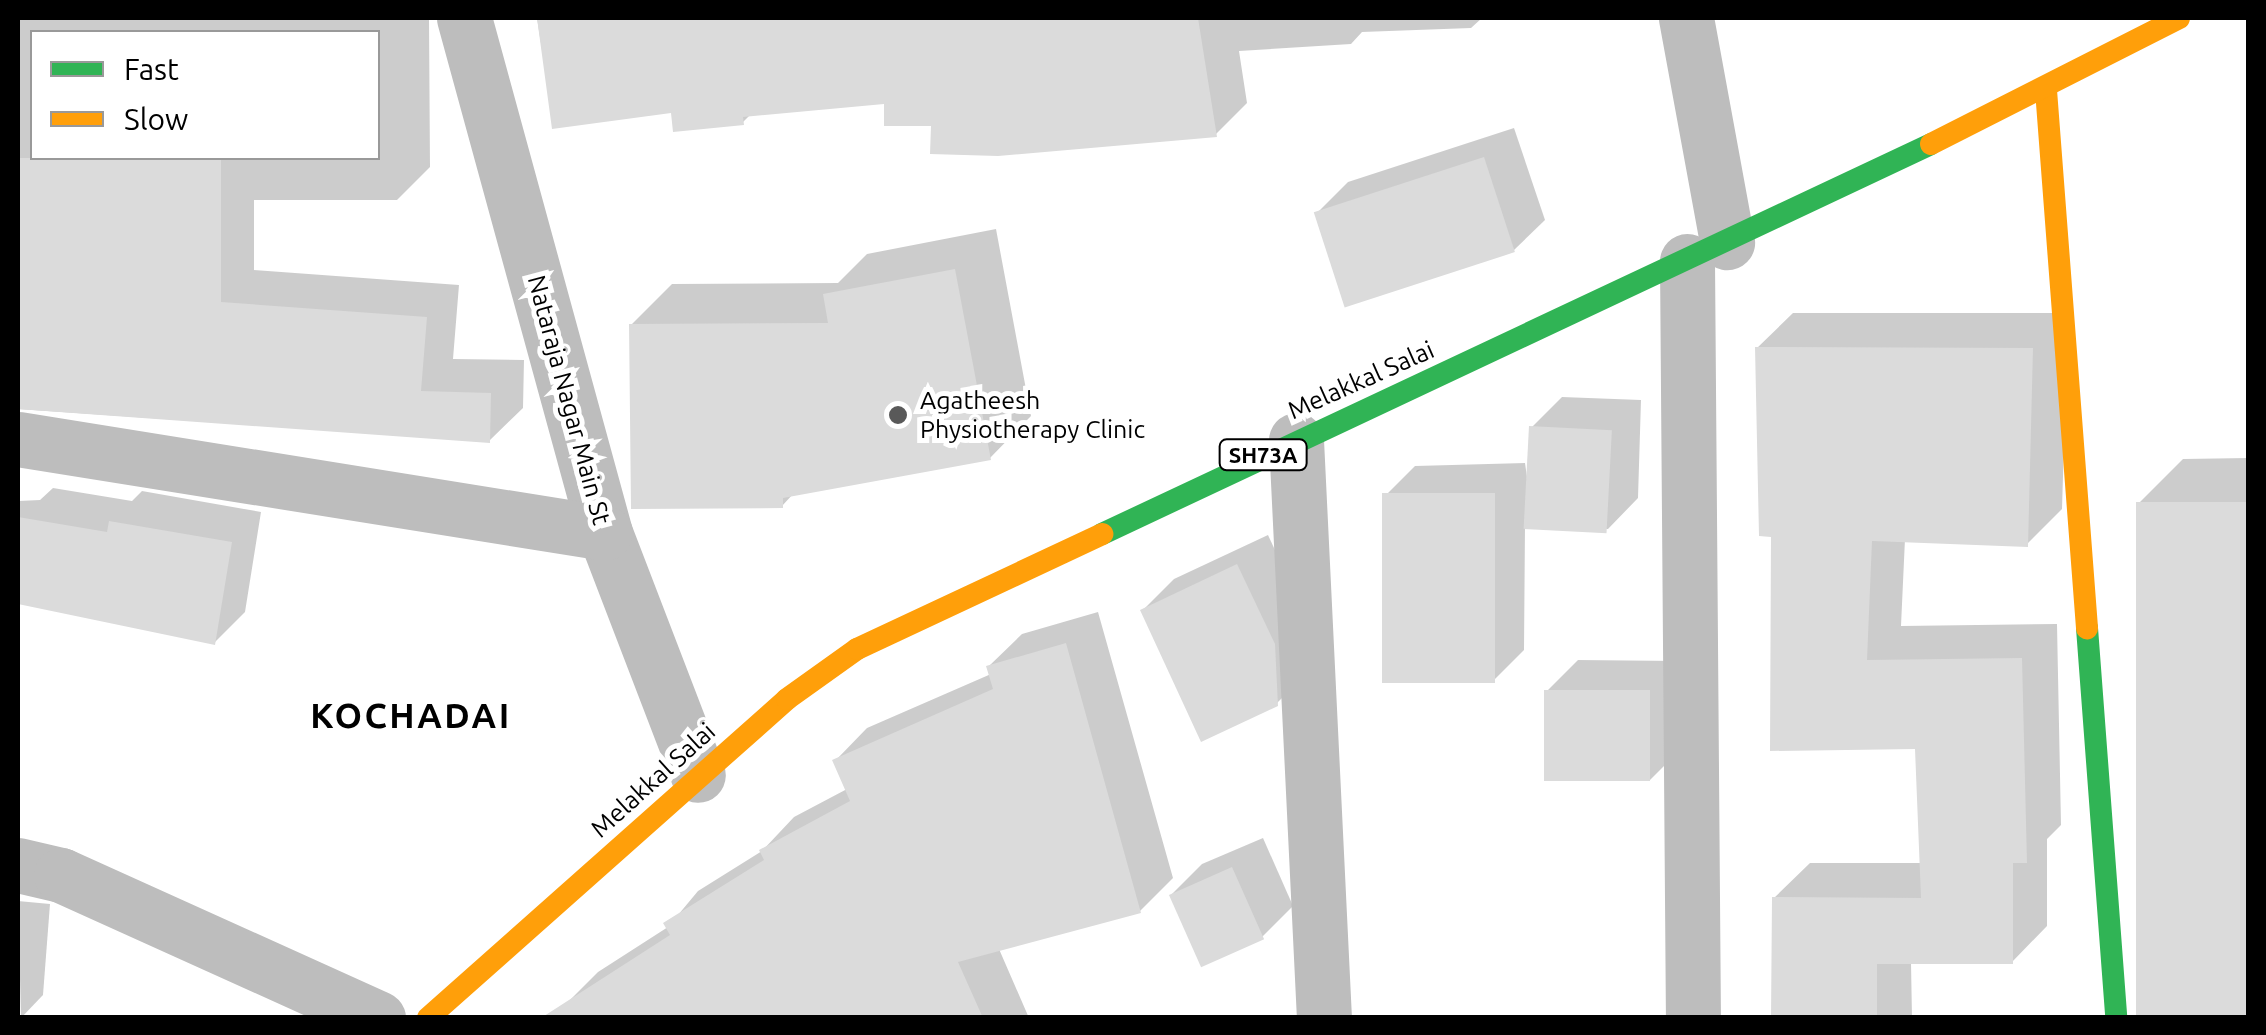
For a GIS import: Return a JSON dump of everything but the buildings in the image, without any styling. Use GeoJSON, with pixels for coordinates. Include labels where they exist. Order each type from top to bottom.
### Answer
{"type":"FeatureCollection","features":[{"type":"Feature","properties":{"kind":"main road","name":"Melakkal Salai"},"geometry":{"type":"LineString","coordinates":[[428,1018],[698,776],[857,649],[2046,90],[2180,18]]}},
{"type":"Feature","properties":{"kind":"main road"},"geometry":{"type":"LineString","coordinates":[[2046,90],[2116,1018]]}},
{"type":"Feature","properties":{"kind":"street","name":"Nataraja Nagar Main St"},"geometry":{"type":"LineString","coordinates":[[464,18],[605,533],[698,776]]}},
{"type":"Feature","properties":{"kind":"street"},"geometry":{"type":"LineString","coordinates":[[1686,18],[1707,251],[1693,1018]]}},
{"type":"Feature","properties":{"kind":"street"},"geometry":{"type":"LineString","coordinates":[[18,439],[605,533]]}},
{"type":"Feature","properties":{"kind":"street"},"geometry":{"type":"LineString","coordinates":[[1296,440],[1324,1018]]}},
{"type":"Feature","properties":{"kind":"street"},"geometry":{"type":"LineString","coordinates":[[18,864],[61,875],[378,1018]]}},
{"type":"Feature","properties":{"kind":"traffic: fast"},"geometry":{"type":"LineString","coordinates":[[1102,534],[1931,144]]}},
{"type":"Feature","properties":{"kind":"traffic: fast"},"geometry":{"type":"LineString","coordinates":[[2087,628],[2116,1018]]}},
{"type":"Feature","properties":{"kind":"traffic: slow"},"geometry":{"type":"LineString","coordinates":[[1931,144],[2179,18]]}},
{"type":"Feature","properties":{"kind":"traffic: slow"},"geometry":{"type":"LineString","coordinates":[[2046,90],[2087,628]]}},
{"type":"Feature","properties":{"kind":"traffic: slow"},"geometry":{"type":"LineString","coordinates":[[428,1018],[787,699],[857,649],[1102,534]]}},
{"type":"Feature","properties":{"kind":"place","name":"Agatheesh Physiotherapy Clinic"},"geometry":{"type":"Point","coordinates":[898,415]}},
{"type":"Feature","properties":{"kind":"district","name":"KOCHADAI"},"geometry":{"type":"Point","coordinates":[411,715]}}]}
